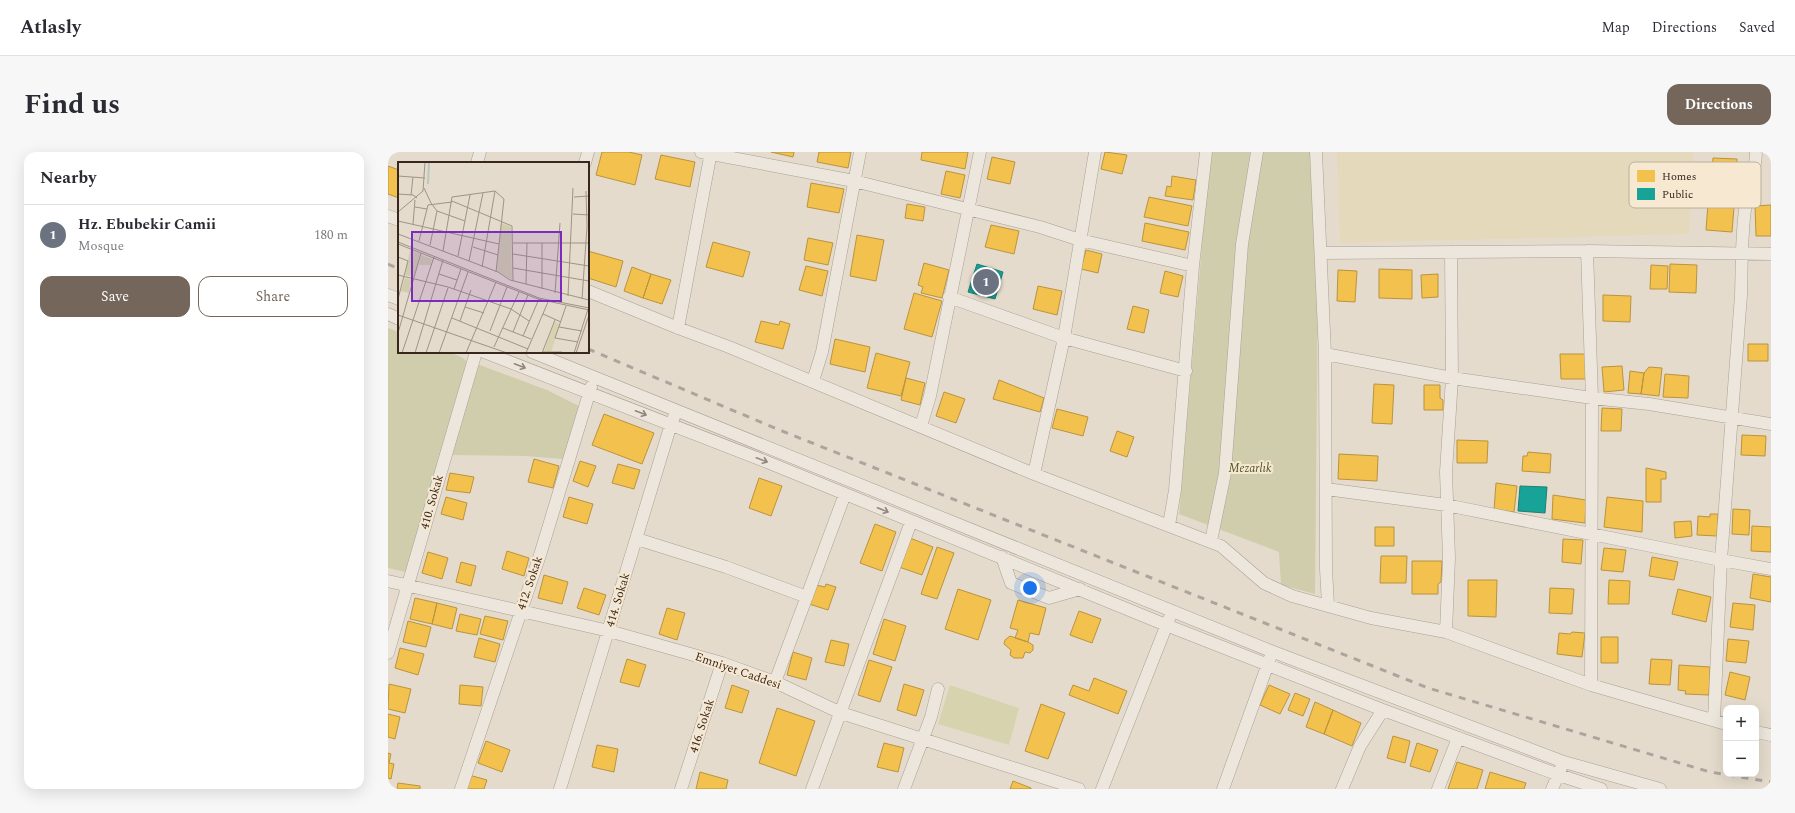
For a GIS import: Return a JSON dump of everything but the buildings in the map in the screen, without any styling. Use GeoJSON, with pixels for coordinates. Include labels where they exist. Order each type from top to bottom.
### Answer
{"type":"FeatureCollection","features":[{"type":"Feature","properties":{"kind":"street"},"geometry":{"type":"LineString","coordinates":[[477,162],[480,152]]}},
{"type":"Feature","properties":{"kind":"street"},"geometry":{"type":"LineString","coordinates":[[585,162],[588,152]]}},
{"type":"Feature","properties":{"kind":"street"},"geometry":{"type":"LineString","coordinates":[[813,381],[822,352],[860,152]]}},
{"type":"Feature","properties":{"kind":"street"},"geometry":{"type":"LineString","coordinates":[[921,426],[930,396],[949,296],[980,152]]}},
{"type":"Feature","properties":{"kind":"street"},"geometry":{"type":"LineString","coordinates":[[1034,474],[1064,338],[1095,152]]}},
{"type":"Feature","properties":{"kind":"street"},"geometry":{"type":"LineString","coordinates":[[1169,525],[1175,490],[1186,371],[1193,266],[1206,152]]}},
{"type":"Feature","properties":{"kind":"street"},"geometry":{"type":"LineString","coordinates":[[1211,542],[1225,473],[1242,244],[1257,152]]}},
{"type":"Feature","properties":{"kind":"street"},"geometry":{"type":"LineString","coordinates":[[1316,152],[1322,253],[1325,354],[1326,570],[1328,606]]}},
{"type":"Feature","properties":{"kind":"street"},"geometry":{"type":"LineString","coordinates":[[678,328],[707,153],[854,182],[968,208],[1040,227],[1080,240],[1193,266]]}},
{"type":"Feature","properties":{"kind":"street"},"geometry":{"type":"LineString","coordinates":[[1714,720],[1720,619],[1721,560],[1746,208]]}},
{"type":"Feature","properties":{"kind":"street"},"geometry":{"type":"LineString","coordinates":[[388,216],[398,220]]}},
{"type":"Feature","properties":{"kind":"street"},"geometry":{"type":"LineString","coordinates":[[1322,253],[1587,251],[1771,254]]}},
{"type":"Feature","properties":{"kind":"street"},"geometry":{"type":"LineString","coordinates":[[1587,251],[1592,398],[1592,533],[1590,597],[1591,684]]}},
{"type":"Feature","properties":{"kind":"street"},"geometry":{"type":"LineString","coordinates":[[1446,632],[1449,558],[1446,505],[1452,378],[1451,252]]}},
{"type":"Feature","properties":{"kind":"street"},"geometry":{"type":"LineString","coordinates":[[589,291],[813,381],[1034,474],[1221,546],[1264,583],[1292,596],[1371,618],[1446,632],[1591,684],[1723,723]]}},
{"type":"Feature","properties":{"kind":"street"},"geometry":{"type":"LineString","coordinates":[[388,295],[398,300]]}},
{"type":"Feature","properties":{"kind":"street"},"geometry":{"type":"LineString","coordinates":[[949,296],[1064,338],[1186,371]]}},
{"type":"Feature","properties":{"kind":"street"},"geometry":{"type":"LineString","coordinates":[[388,314],[398,319]]}},
{"type":"Feature","properties":{"kind":"street","name":"410. Sokak"},"geometry":{"type":"LineString","coordinates":[[388,653],[476,353]]}},
{"type":"Feature","properties":{"kind":"street"},"geometry":{"type":"LineString","coordinates":[[487,353],[671,424],[911,522],[1002,557],[1166,625],[1383,710],[1559,776],[1601,789]]}},
{"type":"Feature","properties":{"kind":"street"},"geometry":{"type":"LineString","coordinates":[[535,353],[595,376],[678,412],[1271,651],[1564,762],[1660,789]]}},
{"type":"Feature","properties":{"kind":"street"},"geometry":{"type":"LineString","coordinates":[[1325,354],[1452,378],[1592,398],[1649,404],[1771,424]]}},
{"type":"Feature","properties":{"kind":"street","name":"412. Sokak"},"geometry":{"type":"LineString","coordinates":[[461,789],[540,555],[595,376]]}},
{"type":"Feature","properties":{"kind":"street","name":"414. Sokak"},"geometry":{"type":"LineString","coordinates":[[560,789],[609,632],[671,424],[678,412]]}},
{"type":"Feature","properties":{"kind":"street"},"geometry":{"type":"LineString","coordinates":[[1326,489],[1446,505],[1771,569]]}},
{"type":"Feature","properties":{"kind":"street"},"geometry":{"type":"LineString","coordinates":[[775,682],[845,494]]}},
{"type":"Feature","properties":{"kind":"street"},"geometry":{"type":"LineString","coordinates":[[812,789],[911,522]]}},
{"type":"Feature","properties":{"kind":"street"},"geometry":{"type":"LineString","coordinates":[[637,539],[726,566],[807,597]]}},
{"type":"Feature","properties":{"kind":"street"},"geometry":{"type":"LineString","coordinates":[[1002,557],[1011,583],[1049,598],[1080,589]]}},
{"type":"Feature","properties":{"kind":"street","name":"Emniyet Caddesi"},"geometry":{"type":"LineString","coordinates":[[388,582],[609,632],[722,663],[775,682],[841,713],[1079,789]]}},
{"type":"Feature","properties":{"kind":"street"},"geometry":{"type":"LineString","coordinates":[[1102,789],[1172,611]]}},
{"type":"Feature","properties":{"kind":"street"},"geometry":{"type":"LineString","coordinates":[[1223,789],[1268,665],[1271,651]]}},
{"type":"Feature","properties":{"kind":"street","name":"416. Sokak"},"geometry":{"type":"LineString","coordinates":[[681,789],[722,663]]}},
{"type":"Feature","properties":{"kind":"street"},"geometry":{"type":"LineString","coordinates":[[904,789],[922,740],[938,689]]}},
{"type":"Feature","properties":{"kind":"street"},"geometry":{"type":"LineString","coordinates":[[1342,789],[1360,746],[1383,710]]}},
{"type":"Feature","properties":{"kind":"street"},"geometry":{"type":"LineString","coordinates":[[1759,733],[1771,735]]}},
{"type":"Feature","properties":{"kind":"street"},"geometry":{"type":"LineString","coordinates":[[1438,789],[1458,738]]}},
{"type":"Feature","properties":{"kind":"street"},"geometry":{"type":"LineString","coordinates":[[1552,789],[1564,762]]}},
{"type":"Feature","properties":{"kind":"shaded area"},"geometry":{"type":"Polygon","coordinates":[[[1337,152],[1693,152],[1693,162],[1629,162],[1629,208],[1690,208],[1689,234],[1340,243],[1337,152]]]}},
{"type":"Feature","properties":{"kind":"shaded area"},"geometry":{"type":"Polygon","coordinates":[[[950,685],[1019,708],[1009,745],[938,724],[950,685]]]}},
{"type":"Feature","properties":{"kind":"green space","name":"Mezarlık"},"geometry":{"type":"Polygon","coordinates":[[[1210,152],[1311,152],[1318,281],[1315,594],[1281,585],[1279,552],[1179,514],[1210,152]]]}},
{"type":"Feature","properties":{"kind":"green space"},"geometry":{"type":"Polygon","coordinates":[[[388,328],[398,332],[398,353],[450,353],[462,357],[467,362],[406,572],[388,568],[388,328]]]}},
{"type":"Feature","properties":{"kind":"green space"},"geometry":{"type":"Polygon","coordinates":[[[477,364],[547,390],[579,406],[563,459],[525,456],[451,455],[477,364]]]}},
{"type":"Feature","properties":{"kind":"railway"},"geometry":{"type":"LineString","coordinates":[[388,264],[398,269]]}},
{"type":"Feature","properties":{"kind":"railway"},"geometry":{"type":"LineString","coordinates":[[589,349],[777,429],[1428,688],[1710,772],[1771,782]]}},
{"type":"Feature","properties":{"kind":"place","name":"Hz. Ebubekir Camii"},"geometry":{"type":"Point","coordinates":[986,282]}}]}
